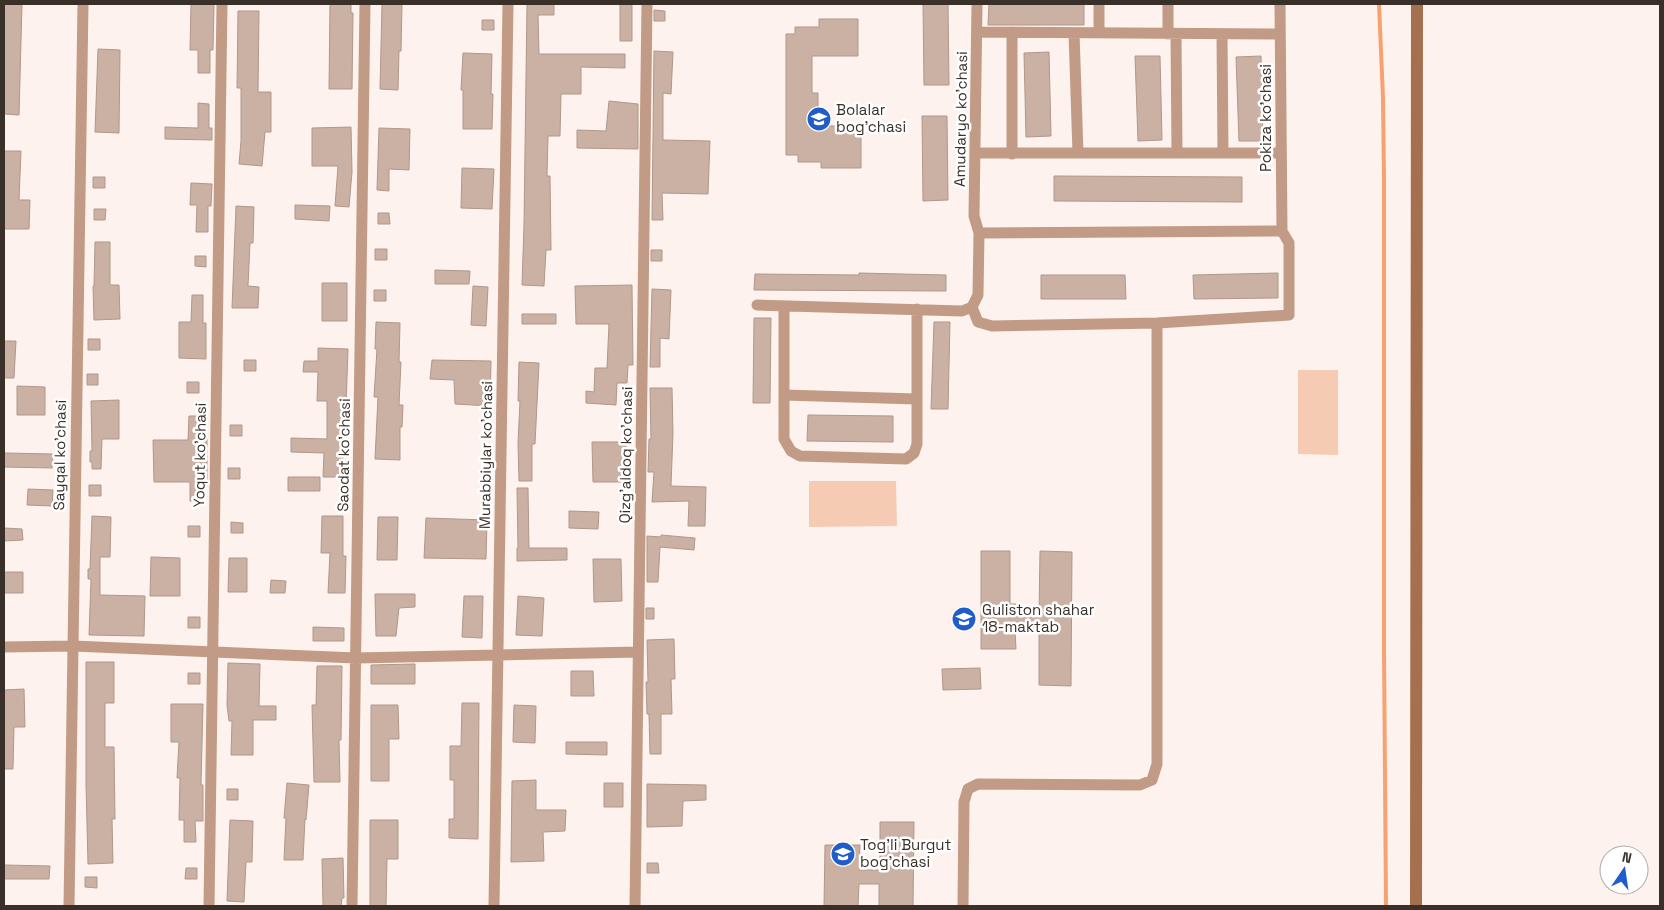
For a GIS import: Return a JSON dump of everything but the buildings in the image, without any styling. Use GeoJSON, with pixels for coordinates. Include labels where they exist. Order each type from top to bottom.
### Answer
{"type":"FeatureCollection","features":[{"type":"Feature","properties":{"kind":"main road"},"geometry":{"type":"LineString","coordinates":[[1416,906],[1417,4]]}},
{"type":"Feature","properties":{"kind":"street","name":"Sayqal ko'chasi"},"geometry":{"type":"LineString","coordinates":[[69,906],[83,4]]}},
{"type":"Feature","properties":{"kind":"street","name":"Yoqut ko'chasi"},"geometry":{"type":"LineString","coordinates":[[209,906],[222,4]]}},
{"type":"Feature","properties":{"kind":"street","name":"Saodat ko'chasi"},"geometry":{"type":"LineString","coordinates":[[352,906],[365,4]]}},
{"type":"Feature","properties":{"kind":"street","name":"Murabbiylar ko'chasi"},"geometry":{"type":"LineString","coordinates":[[494,906],[508,4]]}},
{"type":"Feature","properties":{"kind":"street","name":"Qizg'aldoq ko'chasi"},"geometry":{"type":"LineString","coordinates":[[635,906],[647,4]]}},
{"type":"Feature","properties":{"kind":"street","name":"Amudaryo ko'chasi"},"geometry":{"type":"LineString","coordinates":[[972,307],[978,295],[979,233],[974,216],[977,4]]}},
{"type":"Feature","properties":{"kind":"street"},"geometry":{"type":"LineString","coordinates":[[1099,4],[1099,34]]}},
{"type":"Feature","properties":{"kind":"street"},"geometry":{"type":"LineString","coordinates":[[1168,4],[1172,34],[1177,153]]}},
{"type":"Feature","properties":{"kind":"street","name":"Pokiza ko'chasi"},"geometry":{"type":"LineString","coordinates":[[1157,323],[1289,315],[1289,243],[1282,231],[1280,4]]}},
{"type":"Feature","properties":{"kind":"street"},"geometry":{"type":"LineString","coordinates":[[977,32],[1280,34]]}},
{"type":"Feature","properties":{"kind":"street"},"geometry":{"type":"LineString","coordinates":[[1012,32],[1012,154]]}},
{"type":"Feature","properties":{"kind":"street"},"geometry":{"type":"LineString","coordinates":[[1074,33],[1078,154]]}},
{"type":"Feature","properties":{"kind":"street"},"geometry":{"type":"LineString","coordinates":[[1222,34],[1223,154]]}},
{"type":"Feature","properties":{"kind":"street"},"geometry":{"type":"LineString","coordinates":[[976,153],[1281,153]]}},
{"type":"Feature","properties":{"kind":"street"},"geometry":{"type":"LineString","coordinates":[[979,233],[1282,231]]}},
{"type":"Feature","properties":{"kind":"street"},"geometry":{"type":"LineString","coordinates":[[757,305],[962,311],[972,307],[978,322],[992,326],[1157,323],[1157,764],[1152,780],[1140,784],[978,784],[968,789],[964,802],[963,906]]}},
{"type":"Feature","properties":{"kind":"street"},"geometry":{"type":"LineString","coordinates":[[784,306],[784,439],[791,451],[800,456],[906,459],[914,453],[917,444],[917,310]]}},
{"type":"Feature","properties":{"kind":"street"},"geometry":{"type":"LineString","coordinates":[[784,395],[916,399]]}},
{"type":"Feature","properties":{"kind":"street"},"geometry":{"type":"LineString","coordinates":[[4,646],[73,646],[356,658],[638,652]]}},
{"type":"Feature","properties":{"kind":"shaded area"},"geometry":{"type":"Polygon","coordinates":[[[1298,370],[1338,370],[1338,455],[1298,454],[1298,370]]]}},
{"type":"Feature","properties":{"kind":"shaded area"},"geometry":{"type":"Polygon","coordinates":[[[809,481],[896,481],[897,526],[809,527],[809,481]]]}},
{"type":"Feature","properties":{"kind":"waterway"},"geometry":{"type":"LineString","coordinates":[[1379,4],[1384,180],[1386,906]]}},
{"type":"Feature","properties":{"kind":"place","name":"Bolalar bog'chasi"},"geometry":{"type":"Point","coordinates":[819,119]}},
{"type":"Feature","properties":{"kind":"place","name":"Guliston shahar 18-maktab"},"geometry":{"type":"Point","coordinates":[964,619]}},
{"type":"Feature","properties":{"kind":"place","name":"Tog'li Burgut bog'chasi"},"geometry":{"type":"Point","coordinates":[843,854]}}]}
